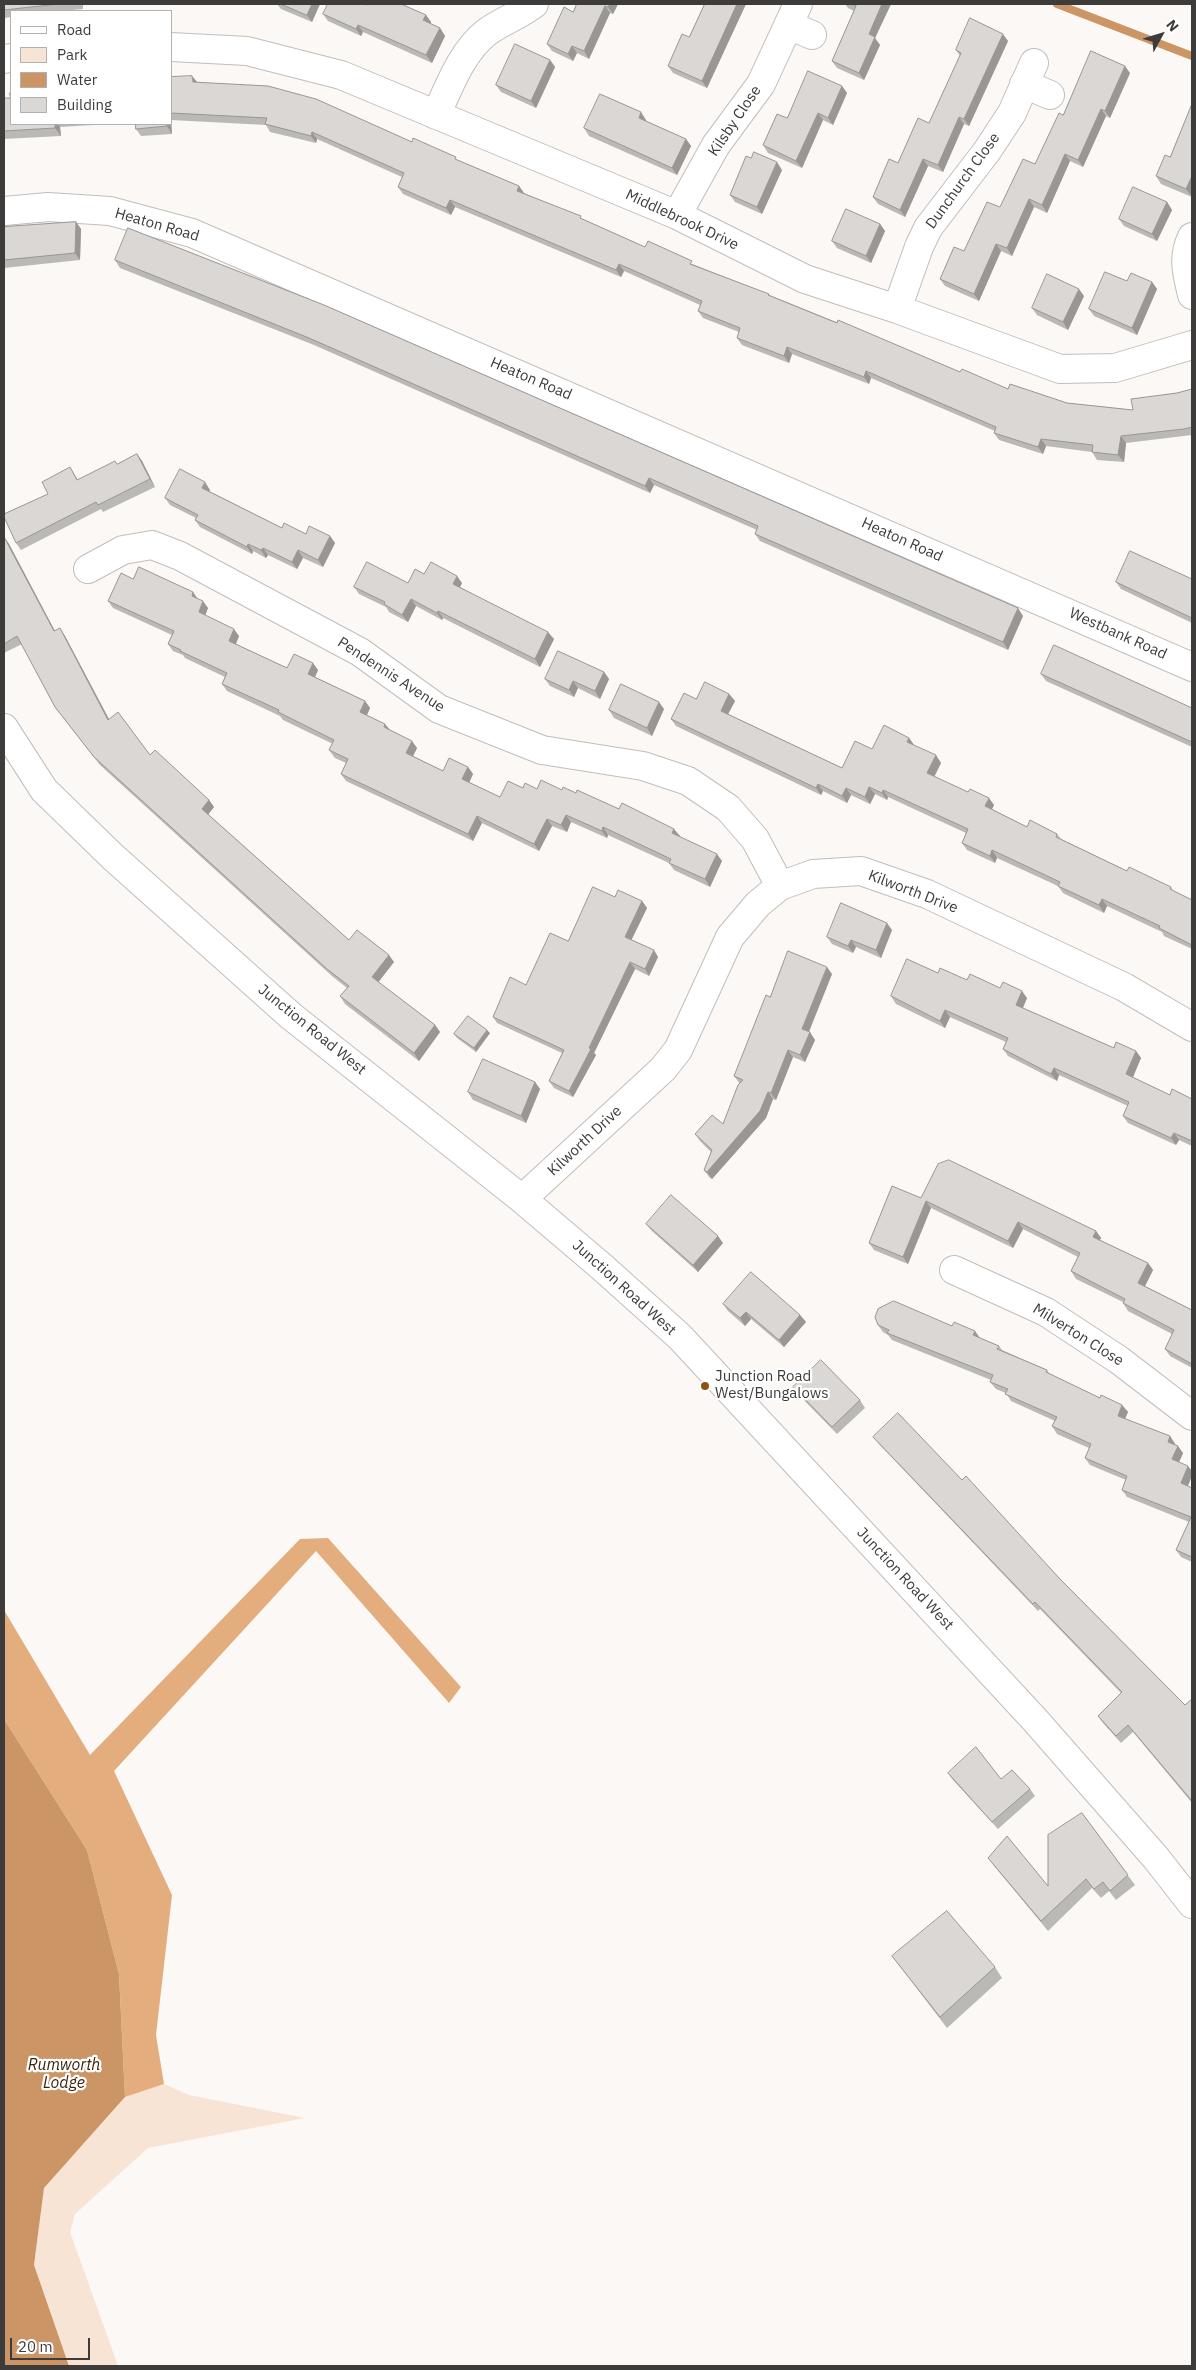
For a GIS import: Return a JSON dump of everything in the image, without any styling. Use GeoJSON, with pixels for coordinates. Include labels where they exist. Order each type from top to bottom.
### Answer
{"type":"FeatureCollection","features":[{"type":"Feature","properties":{"kind":"street"},"geometry":{"type":"LineString","coordinates":[[436,115],[456,74],[477,41],[489,31],[534,4]]}},
{"type":"Feature","properties":{"kind":"street","name":"Kilsby Close"},"geometry":{"type":"LineString","coordinates":[[678,215],[716,145],[760,84],[799,21]]}},
{"type":"Feature","properties":{"kind":"street","name":"Middlebrook Drive"},"geometry":{"type":"LineString","coordinates":[[172,47],[247,51],[331,73],[678,215],[805,278],[898,309],[1060,369],[1115,368],[1192,346]]}},
{"type":"Feature","properties":{"kind":"street","name":"Dunchurch Close"},"geometry":{"type":"LineString","coordinates":[[898,309],[919,247],[928,228],[987,151],[1012,113],[1029,73],[1050,95]]}},
{"type":"Feature","properties":{"kind":"street","name":"Heaton Road"},"geometry":{"type":"LineString","coordinates":[[4,211],[48,207],[110,211],[192,233],[1045,602]]}},
{"type":"Feature","properties":{"kind":"street"},"geometry":{"type":"LineString","coordinates":[[1192,237],[1187,247],[1185,264],[1192,294]]}},
{"type":"Feature","properties":{"kind":"street","name":"Pendennis Avenue"},"geometry":{"type":"LineString","coordinates":[[88,569],[123,550],[152,545],[180,556],[360,652],[438,709],[542,750],[643,766],[688,780],[728,808],[755,839],[780,886]]}},
{"type":"Feature","properties":{"kind":"street","name":"Westbank Road"},"geometry":{"type":"LineString","coordinates":[[1045,602],[1192,667]]}},
{"type":"Feature","properties":{"kind":"street","name":"Junction Road West"},"geometry":{"type":"LineString","coordinates":[[4,728],[44,790],[112,857],[291,1016],[522,1199],[680,1337],[1035,1720],[1156,1858],[1192,1904]]}},
{"type":"Feature","properties":{"kind":"street","name":"Kilworth Drive"},"geometry":{"type":"LineString","coordinates":[[522,1199],[663,1069],[678,1050],[730,937],[758,904],[780,886],[813,874],[861,871],[927,894],[1106,978],[1192,1027]]}},
{"type":"Feature","properties":{"kind":"street","name":"Milverton Close"},"geometry":{"type":"LineString","coordinates":[[954,1270],[1046,1312],[1119,1360],[1192,1416]]}},
{"type":"Feature","properties":{"kind":"green space"},"geometry":{"type":"Polygon","coordinates":[[[164,2084],[189,2095],[305,2118],[148,2148],[75,2214],[70,2232],[118,2366],[69,2366],[34,2265],[44,2188],[125,2097],[164,2084]]]}},
{"type":"Feature","properties":{"kind":"shaded area"},"geometry":{"type":"Polygon","coordinates":[[[328,1538],[461,1687],[449,1703],[316,1551],[114,1771],[172,1895],[156,2035],[164,2084],[125,2097],[119,1974],[87,1850],[4,1719],[4,1610],[90,1755],[300,1539],[328,1538]]]}},
{"type":"Feature","properties":{"kind":"water","name":"Rumworth Lodge"},"geometry":{"type":"Polygon","coordinates":[[[4,1719],[87,1850],[119,1974],[125,2097],[44,2188],[34,2265],[69,2366],[4,2366],[4,1719]]]}},
{"type":"Feature","properties":{"kind":"building"},"geometry":{"type":"Polygon","coordinates":[[[4,4],[58,4],[4,10],[4,4]]]}},
{"type":"Feature","properties":{"kind":"building"},"geometry":{"type":"Polygon","coordinates":[[[281,4],[312,4],[307,15],[281,4]]]}},
{"type":"Feature","properties":{"kind":"building"},"geometry":{"type":"Polygon","coordinates":[[[328,4],[401,4],[426,15],[423,20],[440,28],[426,55],[358,25],[356,29],[323,14],[328,4]]]}},
{"type":"Feature","properties":{"kind":"building"},"geometry":{"type":"Polygon","coordinates":[[[577,4],[610,4],[608,7],[605,6],[584,51],[572,46],[568,54],[547,44],[564,7],[573,12],[577,4]]]}},
{"type":"Feature","properties":{"kind":"building"},"geometry":{"type":"Polygon","coordinates":[[[705,4],[737,4],[702,81],[668,66],[682,34],[689,37],[705,4]]]}},
{"type":"Feature","properties":{"kind":"building"},"geometry":{"type":"Polygon","coordinates":[[[850,4],[882,4],[869,34],[875,37],[859,73],[832,61],[856,6],[850,4]]]}},
{"type":"Feature","properties":{"kind":"building"},"geometry":{"type":"Polygon","coordinates":[[[970,18],[1003,34],[964,119],[959,117],[938,165],[923,159],[900,210],[873,197],[889,159],[898,163],[918,118],[929,123],[961,53],[956,50],[970,18]]]}},
{"type":"Feature","properties":{"kind":"building"},"geometry":{"type":"Polygon","coordinates":[[[515,44],[550,60],[531,101],[496,85],[515,44]]]}},
{"type":"Feature","properties":{"kind":"building"},"geometry":{"type":"Polygon","coordinates":[[[1091,51],[1125,66],[1105,111],[1101,109],[1078,160],[1065,154],[1042,205],[1029,199],[1007,248],[996,244],[974,294],[940,279],[954,247],[964,251],[987,202],[1000,207],[1023,159],[1035,164],[1059,113],[1063,115],[1091,51]]]}},
{"type":"Feature","properties":{"kind":"building"},"geometry":{"type":"Polygon","coordinates":[[[808,71],[842,86],[828,118],[818,113],[796,161],[763,145],[777,114],[787,118],[808,71]]]}},
{"type":"Feature","properties":{"kind":"building"},"geometry":{"type":"Polygon","coordinates":[[[192,76],[193,82],[268,86],[316,99],[412,142],[413,138],[456,157],[455,159],[519,186],[517,191],[581,216],[580,218],[645,247],[648,241],[692,261],[690,264],[769,294],[837,323],[838,320],[960,372],[962,369],[1008,389],[1010,384],[1067,403],[1133,410],[1131,399],[1177,393],[1192,389],[1192,427],[1121,436],[1118,455],[1092,452],[1093,445],[1041,439],[1038,447],[994,433],[996,427],[866,371],[864,377],[787,347],[784,356],[737,338],[740,328],[698,311],[702,301],[619,264],[616,270],[450,200],[446,208],[398,187],[404,173],[312,132],[311,136],[265,124],[267,118],[172,113],[172,77],[192,76]]]}},
{"type":"Feature","properties":{"kind":"building"},"geometry":{"type":"Polygon","coordinates":[[[600,94],[641,112],[639,118],[686,139],[672,168],[584,128],[600,94]]]}},
{"type":"Feature","properties":{"kind":"building"},"geometry":{"type":"Polygon","coordinates":[[[4,98],[10,98],[10,125],[55,125],[55,128],[4,131],[4,98]]]}},
{"type":"Feature","properties":{"kind":"building"},"geometry":{"type":"Polygon","coordinates":[[[1192,104],[1192,176],[1186,189],[1156,176],[1165,155],[1170,157],[1192,104]]]}},
{"type":"Feature","properties":{"kind":"building"},"geometry":{"type":"Polygon","coordinates":[[[136,125],[167,125],[167,126],[136,129],[136,125]]]}},
{"type":"Feature","properties":{"kind":"building"},"geometry":{"type":"Polygon","coordinates":[[[754,152],[777,162],[757,207],[730,195],[746,156],[751,158],[754,152]]]}},
{"type":"Feature","properties":{"kind":"building"},"geometry":{"type":"Polygon","coordinates":[[[1133,187],[1167,202],[1152,234],[1119,219],[1133,187]]]}},
{"type":"Feature","properties":{"kind":"building"},"geometry":{"type":"Polygon","coordinates":[[[846,209],[880,224],[866,256],[832,241],[846,209]]]}},
{"type":"Feature","properties":{"kind":"building"},"geometry":{"type":"Polygon","coordinates":[[[76,222],[75,253],[4,260],[4,227],[76,222]]]}},
{"type":"Feature","properties":{"kind":"building"},"geometry":{"type":"Polygon","coordinates":[[[128,228],[324,305],[1018,608],[1003,642],[755,534],[758,526],[649,478],[645,486],[309,338],[115,260],[128,228]]]}},
{"type":"Feature","properties":{"kind":"building"},"geometry":{"type":"Polygon","coordinates":[[[1105,272],[1127,281],[1131,273],[1152,282],[1132,328],[1089,309],[1105,272]]]}},
{"type":"Feature","properties":{"kind":"building"},"geometry":{"type":"Polygon","coordinates":[[[1047,274],[1079,289],[1063,322],[1032,308],[1047,274]]]}},
{"type":"Feature","properties":{"kind":"building"},"geometry":{"type":"Polygon","coordinates":[[[137,454],[150,479],[98,505],[96,502],[16,543],[4,514],[48,494],[42,482],[70,467],[77,480],[115,461],[117,464],[137,454]]]}},
{"type":"Feature","properties":{"kind":"building"},"geometry":{"type":"Polygon","coordinates":[[[180,469],[205,482],[202,488],[282,528],[284,523],[306,534],[309,526],[330,536],[318,560],[298,550],[292,562],[263,548],[261,550],[248,544],[247,547],[195,520],[198,515],[165,498],[180,469]]]}},
{"type":"Feature","properties":{"kind":"building"},"geometry":{"type":"Polygon","coordinates":[[[4,537],[54,631],[60,628],[108,720],[118,712],[150,755],[155,750],[209,800],[202,809],[349,940],[357,930],[389,955],[372,977],[435,1025],[414,1053],[340,996],[349,986],[327,969],[94,757],[55,707],[17,636],[4,644],[4,537]]]}},
{"type":"Feature","properties":{"kind":"building"},"geometry":{"type":"Polygon","coordinates":[[[1130,551],[1192,579],[1192,618],[1116,582],[1130,551]]]}},
{"type":"Feature","properties":{"kind":"building"},"geometry":{"type":"Polygon","coordinates":[[[367,562],[408,583],[415,569],[424,574],[431,562],[457,576],[453,584],[548,632],[535,659],[411,599],[402,615],[384,604],[385,602],[354,587],[367,562]]]}},
{"type":"Feature","properties":{"kind":"building"},"geometry":{"type":"Polygon","coordinates":[[[139,567],[193,592],[192,596],[203,601],[199,612],[234,629],[229,641],[287,668],[294,654],[313,663],[308,674],[365,701],[360,712],[385,724],[384,727],[412,741],[406,753],[443,771],[449,758],[468,767],[462,779],[500,797],[508,781],[523,788],[525,783],[537,789],[541,780],[562,790],[563,787],[576,793],[577,790],[619,809],[622,803],[674,829],[672,833],[717,854],[705,879],[669,863],[671,859],[603,827],[602,831],[566,815],[561,825],[547,819],[534,844],[477,816],[468,834],[341,774],[348,759],[329,750],[334,740],[278,712],[279,710],[222,684],[227,673],[168,644],[174,631],[108,601],[121,573],[133,579],[139,567]]]}},
{"type":"Feature","properties":{"kind":"building"},"geometry":{"type":"Polygon","coordinates":[[[1054,645],[1192,708],[1192,742],[1041,674],[1054,645]]]}},
{"type":"Feature","properties":{"kind":"building"},"geometry":{"type":"Polygon","coordinates":[[[558,651],[604,672],[595,691],[573,681],[569,690],[545,679],[558,651]]]}},
{"type":"Feature","properties":{"kind":"building"},"geometry":{"type":"Polygon","coordinates":[[[705,682],[729,694],[721,711],[842,768],[855,741],[872,749],[884,725],[909,738],[907,742],[936,755],[927,773],[968,792],[970,789],[989,798],[985,806],[1027,827],[1030,820],[1057,834],[1056,837],[1127,871],[1129,867],[1171,887],[1170,889],[1192,900],[1192,945],[1159,928],[1160,926],[1102,899],[1099,905],[1058,886],[1060,882],[992,850],[990,856],[962,843],[968,829],[883,790],[882,793],[869,787],[865,797],[846,788],[842,796],[818,784],[816,788],[671,719],[684,693],[696,699],[705,682]]]}},
{"type":"Feature","properties":{"kind":"building"},"geometry":{"type":"Polygon","coordinates":[[[621,684],[659,702],[647,728],[609,710],[621,684]]]}},
{"type":"Feature","properties":{"kind":"building"},"geometry":{"type":"Polygon","coordinates":[[[593,887],[615,897],[618,890],[642,901],[625,937],[654,950],[645,969],[630,962],[589,1048],[591,1049],[569,1091],[549,1081],[564,1050],[493,1017],[510,977],[526,985],[550,933],[568,941],[593,887]]]}},
{"type":"Feature","properties":{"kind":"building"},"geometry":{"type":"Polygon","coordinates":[[[841,903],[887,923],[876,950],[851,940],[848,946],[827,937],[841,903]]]}},
{"type":"Feature","properties":{"kind":"building"},"geometry":{"type":"Polygon","coordinates":[[[788,951],[827,967],[802,1029],[810,1032],[800,1055],[788,1050],[771,1093],[768,1092],[760,1111],[707,1172],[704,1170],[712,1150],[695,1134],[712,1115],[723,1124],[738,1085],[743,1080],[734,1076],[766,995],[770,997],[788,951]]]}},
{"type":"Feature","properties":{"kind":"building"},"geometry":{"type":"Polygon","coordinates":[[[907,959],[938,973],[940,968],[967,980],[970,974],[1000,988],[1003,982],[1022,991],[1016,1005],[1114,1048],[1116,1042],[1136,1051],[1126,1074],[1170,1095],[1172,1089],[1192,1099],[1192,1141],[1174,1133],[1171,1138],[1123,1116],[1129,1102],[1054,1068],[1051,1074],[1003,1049],[1008,1038],[945,1010],[940,1021],[891,996],[907,959]]]}},
{"type":"Feature","properties":{"kind":"building"},"geometry":{"type":"Polygon","coordinates":[[[468,1016],[487,1030],[474,1048],[454,1034],[468,1016]]]}},
{"type":"Feature","properties":{"kind":"building"},"geometry":{"type":"Polygon","coordinates":[[[483,1059],[535,1082],[521,1116],[468,1092],[483,1059]]]}},
{"type":"Feature","properties":{"kind":"building"},"geometry":{"type":"Polygon","coordinates":[[[949,1160],[1096,1231],[1093,1237],[1148,1263],[1138,1283],[1192,1310],[1192,1364],[1165,1349],[1174,1330],[1123,1303],[1125,1299],[1071,1271],[1080,1253],[1018,1222],[1008,1241],[926,1201],[903,1257],[869,1243],[892,1186],[921,1198],[938,1164],[949,1160]]]}},
{"type":"Feature","properties":{"kind":"building"},"geometry":{"type":"Polygon","coordinates":[[[671,1195],[718,1236],[693,1265],[646,1224],[671,1195]]]}},
{"type":"Feature","properties":{"kind":"building"},"geometry":{"type":"Polygon","coordinates":[[[751,1272],[800,1315],[779,1340],[746,1312],[740,1318],[723,1304],[751,1272]]]}},
{"type":"Feature","properties":{"kind":"building"},"geometry":{"type":"Polygon","coordinates":[[[894,1301],[952,1326],[954,1322],[975,1331],[973,1335],[999,1346],[997,1349],[1047,1370],[1046,1372],[1100,1398],[1101,1395],[1122,1405],[1118,1416],[1170,1436],[1168,1442],[1178,1446],[1172,1459],[1188,1466],[1181,1483],[1192,1488],[1192,1557],[1176,1550],[1191,1517],[1122,1490],[1127,1476],[1085,1458],[1091,1444],[1052,1426],[1057,1417],[1005,1394],[1008,1389],[990,1382],[993,1375],[887,1333],[889,1330],[878,1325],[875,1317],[878,1309],[894,1301]]]}},
{"type":"Feature","properties":{"kind":"building"},"geometry":{"type":"Polygon","coordinates":[[[821,1360],[860,1400],[832,1427],[793,1387],[821,1360]]]}},
{"type":"Feature","properties":{"kind":"building"},"geometry":{"type":"Polygon","coordinates":[[[898,1413],[962,1480],[966,1476],[1060,1579],[1185,1705],[1192,1699],[1192,1801],[1128,1725],[1116,1736],[1098,1716],[1122,1692],[1035,1602],[1033,1604],[873,1437],[898,1413]]]}},
{"type":"Feature","properties":{"kind":"building"},"geometry":{"type":"Polygon","coordinates":[[[976,1747],[1001,1779],[1012,1770],[1030,1789],[992,1822],[948,1773],[976,1747]]]}},
{"type":"Feature","properties":{"kind":"building"},"geometry":{"type":"Polygon","coordinates":[[[1082,1813],[1128,1875],[1110,1891],[1103,1882],[1094,1889],[1086,1879],[1041,1921],[988,1858],[1007,1836],[1048,1886],[1048,1835],[1082,1813]]]}},
{"type":"Feature","properties":{"kind":"building"},"geometry":{"type":"Polygon","coordinates":[[[947,1911],[995,1967],[940,2017],[892,1956],[947,1911]]]}},
{"type":"Feature","properties":{"kind":"waterway"},"geometry":{"type":"LineString","coordinates":[[1057,4],[1192,56]]}},
{"type":"Feature","properties":{"kind":"place","name":"Junction Road West/Bungalows"},"geometry":{"type":"Point","coordinates":[705,1386]}}]}
